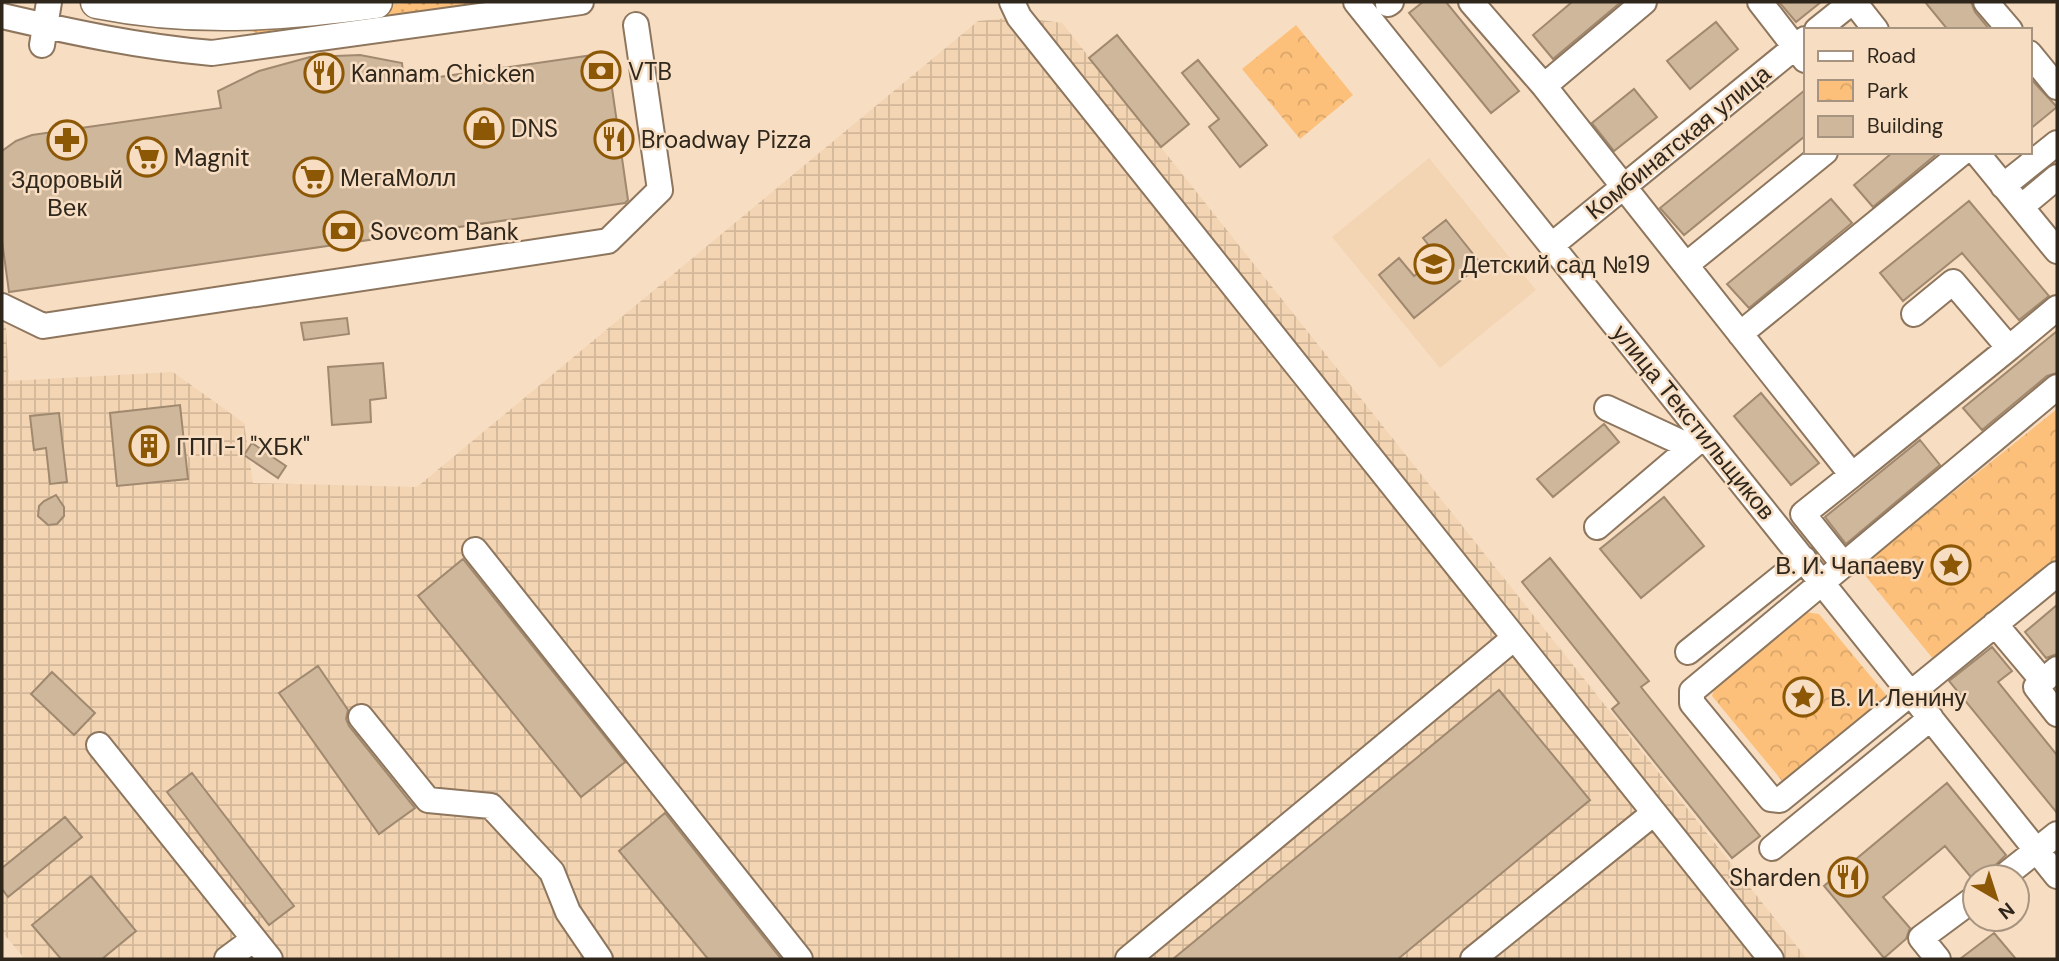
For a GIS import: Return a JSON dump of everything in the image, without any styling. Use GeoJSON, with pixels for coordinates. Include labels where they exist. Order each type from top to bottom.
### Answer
{"type":"FeatureCollection","features":[{"type":"Feature","properties":{"kind":"main road"},"geometry":{"type":"LineString","coordinates":[[97,2],[180,14],[239,15],[300,12],[376,2]]}},
{"type":"Feature","properties":{"kind":"street"},"geometry":{"type":"LineString","coordinates":[[2,16],[172,50],[212,53],[581,2]]}},
{"type":"Feature","properties":{"kind":"street"},"geometry":{"type":"LineString","coordinates":[[1012,2],[1018,17],[1771,959]]}},
{"type":"Feature","properties":{"kind":"street","name":"улица Текстильщиков"},"geometry":{"type":"LineString","coordinates":[[1356,2],[1552,245],[1698,442],[1804,559],[2057,876]]}},
{"type":"Feature","properties":{"kind":"street"},"geometry":{"type":"LineString","coordinates":[[1471,2],[1544,86],[1852,475]]}},
{"type":"Feature","properties":{"kind":"street"},"geometry":{"type":"LineString","coordinates":[[1544,86],[1644,2]]}},
{"type":"Feature","properties":{"kind":"street"},"geometry":{"type":"LineString","coordinates":[[1760,2],[1802,49]]}},
{"type":"Feature","properties":{"kind":"street"},"geometry":{"type":"LineString","coordinates":[[1986,2],[2008,28]]}},
{"type":"Feature","properties":{"kind":"street"},"geometry":{"type":"LineString","coordinates":[[1820,28],[1858,4],[1875,28]]}},
{"type":"Feature","properties":{"kind":"street"},"geometry":{"type":"LineString","coordinates":[[2,328],[43,326],[608,241],[660,190],[636,25]]}},
{"type":"Feature","properties":{"kind":"street","name":"Комбинатская улица"},"geometry":{"type":"LineString","coordinates":[[1552,245],[1802,49]]}},
{"type":"Feature","properties":{"kind":"street"},"geometry":{"type":"LineString","coordinates":[[2031,55],[2057,87]]}},
{"type":"Feature","properties":{"kind":"street"},"geometry":{"type":"LineString","coordinates":[[2003,186],[2057,143]]}},
{"type":"Feature","properties":{"kind":"street"},"geometry":{"type":"LineString","coordinates":[[1686,265],[1823,154]]}},
{"type":"Feature","properties":{"kind":"street"},"geometry":{"type":"LineString","coordinates":[[1740,334],[1961,154]]}},
{"type":"Feature","properties":{"kind":"street"},"geometry":{"type":"LineString","coordinates":[[1978,154],[2057,251]]}},
{"type":"Feature","properties":{"kind":"street"},"geometry":{"type":"LineString","coordinates":[[2021,207],[2057,179]]}},
{"type":"Feature","properties":{"kind":"street"},"geometry":{"type":"LineString","coordinates":[[1914,314],[1953,282],[2008,348]]}},
{"type":"Feature","properties":{"kind":"street"},"geometry":{"type":"LineString","coordinates":[[2,306],[43,326]]}},
{"type":"Feature","properties":{"kind":"street"},"geometry":{"type":"LineString","coordinates":[[1844,565],[1803,514],[2057,308]]}},
{"type":"Feature","properties":{"kind":"street"},"geometry":{"type":"LineString","coordinates":[[2057,387],[1692,691],[1692,703],[1771,799],[1780,800],[2057,574]]}},
{"type":"Feature","properties":{"kind":"street"},"geometry":{"type":"LineString","coordinates":[[1597,527],[1698,442],[1607,408]]}},
{"type":"Feature","properties":{"kind":"street"},"geometry":{"type":"LineString","coordinates":[[475,550],[800,959]]}},
{"type":"Feature","properties":{"kind":"street"},"geometry":{"type":"LineString","coordinates":[[1688,652],[1804,559]]}},
{"type":"Feature","properties":{"kind":"street"},"geometry":{"type":"LineString","coordinates":[[1995,624],[2050,675],[2036,687],[2057,714]]}},
{"type":"Feature","properties":{"kind":"street"},"geometry":{"type":"LineString","coordinates":[[1128,959],[1513,639]]}},
{"type":"Feature","properties":{"kind":"street"},"geometry":{"type":"LineString","coordinates":[[361,717],[428,800],[491,806],[552,872],[568,912],[600,959]]}},
{"type":"Feature","properties":{"kind":"street"},"geometry":{"type":"LineString","coordinates":[[1772,848],[1931,718]]}},
{"type":"Feature","properties":{"kind":"street"},"geometry":{"type":"LineString","coordinates":[[99,746],[270,959]]}},
{"type":"Feature","properties":{"kind":"street"},"geometry":{"type":"LineString","coordinates":[[1473,959],[1654,813]]}},
{"type":"Feature","properties":{"kind":"street"},"geometry":{"type":"LineString","coordinates":[[2020,863],[2057,834]]}},
{"type":"Feature","properties":{"kind":"street"},"geometry":{"type":"LineString","coordinates":[[1938,959],[1921,938],[1961,908]]}},
{"type":"Feature","properties":{"kind":"street"},"geometry":{"type":"LineString","coordinates":[[227,959],[254,939]]}},
{"type":"Feature","properties":{"kind":"shaded area"},"geometry":{"type":"Polygon","coordinates":[[[1019,17],[1062,23],[1807,959],[25,959],[2,932],[2,323],[6,327],[9,381],[173,372],[244,423],[253,483],[417,487],[978,21],[1019,17]]]}},
{"type":"Feature","properties":{"kind":"shaded area","name":"Детский сад №19"},"geometry":{"type":"Polygon","coordinates":[[[1429,158],[1536,290],[1440,368],[1332,237],[1429,158]]]}},
{"type":"Feature","properties":{"kind":"green space"},"geometry":{"type":"Polygon","coordinates":[[[414,2],[493,2],[257,33],[239,28],[257,22],[414,2]]]}},
{"type":"Feature","properties":{"kind":"green space"},"geometry":{"type":"Polygon","coordinates":[[[1296,25],[1353,95],[1300,139],[1242,69],[1296,25]]]}},
{"type":"Feature","properties":{"kind":"green space"},"geometry":{"type":"Polygon","coordinates":[[[2057,409],[2057,561],[1934,660],[1859,568],[2057,409]]]}},
{"type":"Feature","properties":{"kind":"green space"},"geometry":{"type":"Polygon","coordinates":[[[1805,612],[1819,614],[1892,702],[1788,788],[1712,696],[1715,686],[1805,612]]]}},
{"type":"Feature","properties":{"kind":"building"},"geometry":{"type":"Polygon","coordinates":[[[1423,2],[1446,2],[1519,91],[1491,113],[1409,13],[1423,2]]]}},
{"type":"Feature","properties":{"kind":"building"},"geometry":{"type":"Polygon","coordinates":[[[1572,2],[1621,2],[1553,59],[1533,35],[1572,2]]]}},
{"type":"Feature","properties":{"kind":"building"},"geometry":{"type":"Polygon","coordinates":[[[1779,2],[1821,2],[1796,22],[1779,2]]]}},
{"type":"Feature","properties":{"kind":"building"},"geometry":{"type":"Polygon","coordinates":[[[1925,2],[1971,2],[1975,12],[1988,28],[1946,28],[1925,2]]]}},
{"type":"Feature","properties":{"kind":"building"},"geometry":{"type":"Polygon","coordinates":[[[1716,22],[1738,49],[1690,89],[1667,61],[1716,22]]]}},
{"type":"Feature","properties":{"kind":"building"},"geometry":{"type":"Polygon","coordinates":[[[1117,35],[1189,124],[1161,147],[1089,58],[1117,35]]]}},
{"type":"Feature","properties":{"kind":"building","name":"МегаМолл"},"geometry":{"type":"Polygon","coordinates":[[[607,53],[628,200],[625,203],[9,292],[2,241],[2,151],[16,141],[32,135],[221,108],[218,91],[259,71],[310,57],[360,55],[402,63],[404,82],[607,53]]]}},
{"type":"Feature","properties":{"kind":"building"},"geometry":{"type":"Polygon","coordinates":[[[1198,60],[1267,145],[1240,167],[1209,127],[1219,119],[1182,73],[1198,60]]]}},
{"type":"Feature","properties":{"kind":"building"},"geometry":{"type":"Polygon","coordinates":[[[2031,79],[2057,107],[2031,128],[2031,79]]]}},
{"type":"Feature","properties":{"kind":"building"},"geometry":{"type":"Polygon","coordinates":[[[1634,89],[1657,117],[1614,151],[1592,123],[1634,89]]]}},
{"type":"Feature","properties":{"kind":"building"},"geometry":{"type":"Polygon","coordinates":[[[1804,91],[1804,137],[1684,235],[1660,208],[1804,91]]]}},
{"type":"Feature","properties":{"kind":"building"},"geometry":{"type":"Polygon","coordinates":[[[1891,154],[1937,154],[1873,207],[1854,185],[1891,154]]]}},
{"type":"Feature","properties":{"kind":"building"},"geometry":{"type":"Polygon","coordinates":[[[1831,199],[1852,223],[1749,308],[1727,284],[1831,199]]]}},
{"type":"Feature","properties":{"kind":"building"},"geometry":{"type":"Polygon","coordinates":[[[1969,201],[2049,296],[2019,320],[1962,253],[1903,301],[1880,273],[1969,201]]]}},
{"type":"Feature","properties":{"kind":"building"},"geometry":{"type":"Polygon","coordinates":[[[1446,220],[1481,264],[1414,318],[1379,275],[1399,258],[1414,276],[1438,257],[1423,238],[1446,220]]]}},
{"type":"Feature","properties":{"kind":"building"},"geometry":{"type":"Polygon","coordinates":[[[347,318],[349,334],[304,340],[301,323],[347,318]]]}},
{"type":"Feature","properties":{"kind":"building"},"geometry":{"type":"Polygon","coordinates":[[[2057,331],[2057,373],[2047,376],[1982,430],[1963,408],[2057,331]]]}},
{"type":"Feature","properties":{"kind":"building"},"geometry":{"type":"Polygon","coordinates":[[[383,363],[386,398],[370,400],[371,422],[332,425],[328,367],[383,363]]]}},
{"type":"Feature","properties":{"kind":"building"},"geometry":{"type":"Polygon","coordinates":[[[1761,393],[1819,463],[1791,485],[1734,416],[1761,393]]]}},
{"type":"Feature","properties":{"kind":"building","name":"ГПП-1 \"ХБК\""},"geometry":{"type":"Polygon","coordinates":[[[180,405],[188,479],[117,486],[110,413],[180,405]]]}},
{"type":"Feature","properties":{"kind":"building"},"geometry":{"type":"Polygon","coordinates":[[[59,413],[67,482],[50,484],[46,448],[34,450],[30,416],[59,413]]]}},
{"type":"Feature","properties":{"kind":"building"},"geometry":{"type":"Polygon","coordinates":[[[1604,424],[1619,442],[1553,497],[1537,479],[1604,424]]]}},
{"type":"Feature","properties":{"kind":"building"},"geometry":{"type":"Polygon","coordinates":[[[1920,440],[1940,465],[1846,544],[1825,517],[1920,440]]]}},
{"type":"Feature","properties":{"kind":"building"},"geometry":{"type":"Polygon","coordinates":[[[252,443],[286,466],[278,478],[244,455],[252,443]]]}},
{"type":"Feature","properties":{"kind":"building"},"geometry":{"type":"Polygon","coordinates":[[[56,495],[64,507],[64,516],[57,524],[48,525],[38,516],[39,506],[56,495]]]}},
{"type":"Feature","properties":{"kind":"building"},"geometry":{"type":"Polygon","coordinates":[[[1664,497],[1704,546],[1641,598],[1600,549],[1664,497]]]}},
{"type":"Feature","properties":{"kind":"building"},"geometry":{"type":"Polygon","coordinates":[[[1550,558],[1649,681],[1641,687],[1760,836],[1732,858],[1612,709],[1619,703],[1522,582],[1550,558]]]}},
{"type":"Feature","properties":{"kind":"building"},"geometry":{"type":"Polygon","coordinates":[[[463,559],[625,762],[581,797],[418,596],[463,559]]]}},
{"type":"Feature","properties":{"kind":"building"},"geometry":{"type":"Polygon","coordinates":[[[2057,605],[2057,654],[2046,658],[2025,632],[2057,605]]]}},
{"type":"Feature","properties":{"kind":"building"},"geometry":{"type":"Polygon","coordinates":[[[1992,647],[2012,671],[1998,682],[2057,755],[2057,813],[1949,681],[1992,647]]]}},
{"type":"Feature","properties":{"kind":"building"},"geometry":{"type":"Polygon","coordinates":[[[318,666],[348,710],[346,719],[349,726],[415,808],[379,834],[279,693],[318,666]]]}},
{"type":"Feature","properties":{"kind":"building"},"geometry":{"type":"Polygon","coordinates":[[[52,672],[95,713],[74,735],[31,694],[52,672]]]}},
{"type":"Feature","properties":{"kind":"building"},"geometry":{"type":"Polygon","coordinates":[[[1499,690],[1590,800],[1398,959],[1173,959],[1499,690]]]}},
{"type":"Feature","properties":{"kind":"building"},"geometry":{"type":"Polygon","coordinates":[[[192,773],[294,906],[269,925],[167,792],[192,773]]]}},
{"type":"Feature","properties":{"kind":"building"},"geometry":{"type":"Polygon","coordinates":[[[1947,783],[2006,855],[1998,863],[1961,863],[1961,865],[1945,846],[1883,897],[1910,928],[1906,939],[1884,958],[1824,886],[1947,783]]]}},
{"type":"Feature","properties":{"kind":"building"},"geometry":{"type":"Polygon","coordinates":[[[665,813],[781,959],[708,959],[619,851],[665,813]]]}},
{"type":"Feature","properties":{"kind":"building"},"geometry":{"type":"Polygon","coordinates":[[[65,817],[82,837],[8,897],[2,889],[2,868],[65,817]]]}},
{"type":"Feature","properties":{"kind":"building"},"geometry":{"type":"Polygon","coordinates":[[[91,876],[136,931],[102,959],[61,959],[32,925],[91,876]]]}},
{"type":"Feature","properties":{"kind":"building"},"geometry":{"type":"Polygon","coordinates":[[[1994,933],[2016,959],[1960,959],[1994,933]]]}},
{"type":"Feature","properties":{"kind":"place","name":"VTB"},"geometry":{"type":"Point","coordinates":[601,71]}},
{"type":"Feature","properties":{"kind":"place","name":"Kannam Chicken"},"geometry":{"type":"Point","coordinates":[324,73]}},
{"type":"Feature","properties":{"kind":"place","name":"DNS"},"geometry":{"type":"Point","coordinates":[484,128]}},
{"type":"Feature","properties":{"kind":"place","name":"Broadway Pizza"},"geometry":{"type":"Point","coordinates":[614,139]}},
{"type":"Feature","properties":{"kind":"place","name":"Здоровый Век"},"geometry":{"type":"Point","coordinates":[67,140]}},
{"type":"Feature","properties":{"kind":"place","name":"Magnit"},"geometry":{"type":"Point","coordinates":[147,157]}},
{"type":"Feature","properties":{"kind":"place","name":"МегаМолл"},"geometry":{"type":"Point","coordinates":[313,177]}},
{"type":"Feature","properties":{"kind":"place","name":"Sovcom Bank"},"geometry":{"type":"Point","coordinates":[343,231]}},
{"type":"Feature","properties":{"kind":"place","name":"Детский сад №19"},"geometry":{"type":"Point","coordinates":[1434,264]}},
{"type":"Feature","properties":{"kind":"place","name":"ГПП-1 \"ХБК\""},"geometry":{"type":"Point","coordinates":[149,446]}},
{"type":"Feature","properties":{"kind":"place","name":"В. И. Чапаеву"},"geometry":{"type":"Point","coordinates":[1951,565]}},
{"type":"Feature","properties":{"kind":"place","name":"В. И. Ленину"},"geometry":{"type":"Point","coordinates":[1803,697]}},
{"type":"Feature","properties":{"kind":"place","name":"Sharden"},"geometry":{"type":"Point","coordinates":[1848,877]}}]}
